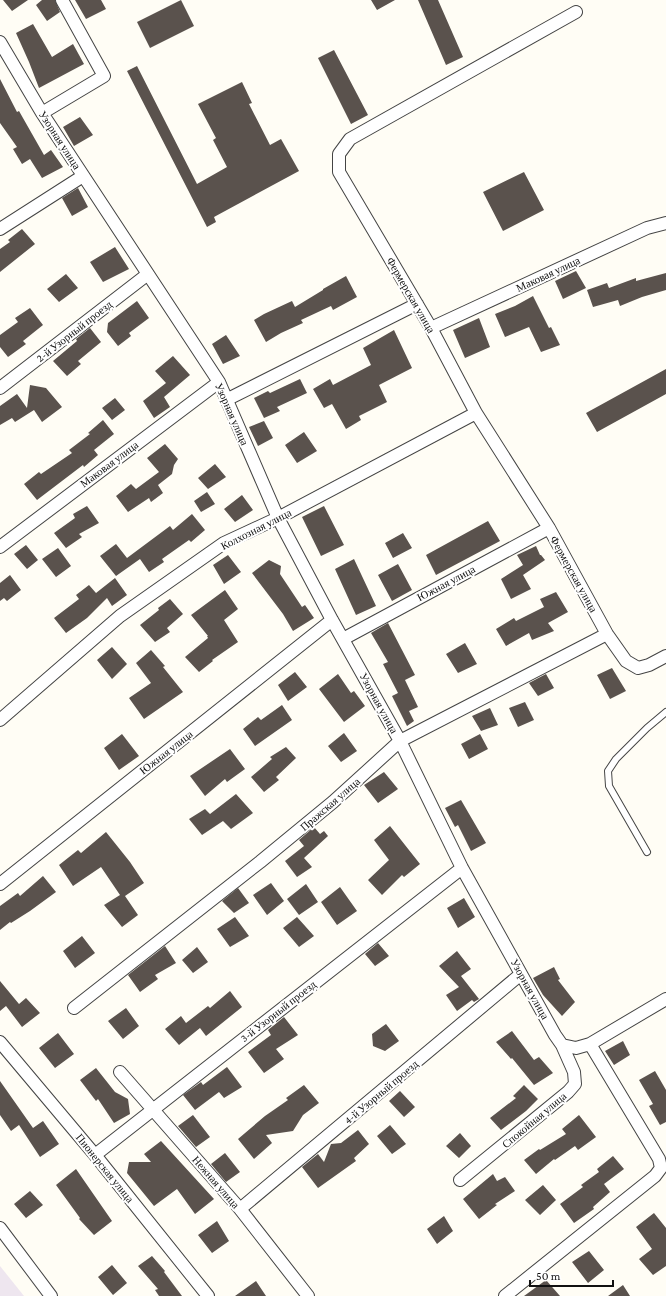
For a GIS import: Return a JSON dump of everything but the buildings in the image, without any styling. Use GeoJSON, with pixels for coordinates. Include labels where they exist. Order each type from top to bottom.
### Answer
{"type":"FeatureCollection","features":[{"type":"Feature","properties":{"kind":"street"},"geometry":{"type":"LineString","coordinates":[[42,113],[104,76],[62,0]]}},
{"type":"Feature","properties":{"kind":"street","name":"Фермерская улица"},"geometry":{"type":"LineString","coordinates":[[576,12],[350,139],[339,154],[339,172],[431,328],[476,413],[549,528],[607,634],[626,661],[638,668],[649,665],[666,656]]}},
{"type":"Feature","properties":{"kind":"street","name":"Узорная улица"},"geometry":{"type":"LineString","coordinates":[[0,42],[42,113],[219,382],[278,518],[332,620],[400,742],[462,868],[562,1045]]}},
{"type":"Feature","properties":{"kind":"street"},"geometry":{"type":"LineString","coordinates":[[0,229],[83,176]]}},
{"type":"Feature","properties":{"kind":"street","name":"Маковая улица"},"geometry":{"type":"LineString","coordinates":[[431,328],[647,228],[666,223]]}},
{"type":"Feature","properties":{"kind":"street","name":"2-й Узорный проезд"},"geometry":{"type":"LineString","coordinates":[[0,388],[148,274]]}},
{"type":"Feature","properties":{"kind":"street"},"geometry":{"type":"LineString","coordinates":[[226,400],[417,304]]}},
{"type":"Feature","properties":{"kind":"street","name":"Маковая улица"},"geometry":{"type":"LineString","coordinates":[[0,547],[219,382]]}},
{"type":"Feature","properties":{"kind":"street","name":"Колхозная улица"},"geometry":{"type":"LineString","coordinates":[[0,720],[120,616],[224,543],[278,518],[476,413]]}},
{"type":"Feature","properties":{"kind":"street","name":"Южная улица"},"geometry":{"type":"LineString","coordinates":[[343,639],[549,528]]}},
{"type":"Feature","properties":{"kind":"street","name":"Южная улица"},"geometry":{"type":"LineString","coordinates":[[0,884],[332,620]]}},
{"type":"Feature","properties":{"kind":"street","name":"Пражская улица"},"geometry":{"type":"LineString","coordinates":[[74,1008],[260,862],[327,807],[400,742],[607,634]]}},
{"type":"Feature","properties":{"kind":"street","name":"3-й Узорный проезд"},"geometry":{"type":"LineString","coordinates":[[95,1154],[462,868]]}},
{"type":"Feature","properties":{"kind":"street","name":"4-й Узорный проезд"},"geometry":{"type":"LineString","coordinates":[[240,1209],[521,974]]}},
{"type":"Feature","properties":{"kind":"street"},"geometry":{"type":"LineString","coordinates":[[562,1045],[576,1048],[590,1044],[666,999]]}},
{"type":"Feature","properties":{"kind":"street","name":"Пионерская улица"},"geometry":{"type":"LineString","coordinates":[[0,1042],[95,1154],[208,1296]]}},
{"type":"Feature","properties":{"kind":"street"},"geometry":{"type":"LineString","coordinates":[[505,1296],[655,1176],[661,1168],[659,1159],[590,1044]]}},
{"type":"Feature","properties":{"kind":"street","name":"Спокойная улица"},"geometry":{"type":"LineString","coordinates":[[460,1180],[568,1092],[575,1084],[574,1072],[562,1045]]}},
{"type":"Feature","properties":{"kind":"street","name":"Нежная улица"},"geometry":{"type":"LineString","coordinates":[[120,1072],[240,1209],[308,1296]]}},
{"type":"Feature","properties":{"kind":"street"},"geometry":{"type":"LineString","coordinates":[[0,1228],[51,1296]]}},
{"type":"Feature","properties":{"kind":"lane"},"geometry":{"type":"LineString","coordinates":[[647,852],[609,786],[608,771],[616,759],[666,712]]}},
{"type":"Feature","properties":{"kind":"shaded area"},"geometry":{"type":"Polygon","coordinates":[[[0,1266],[24,1296],[0,1296],[0,1266]]]}}]}
